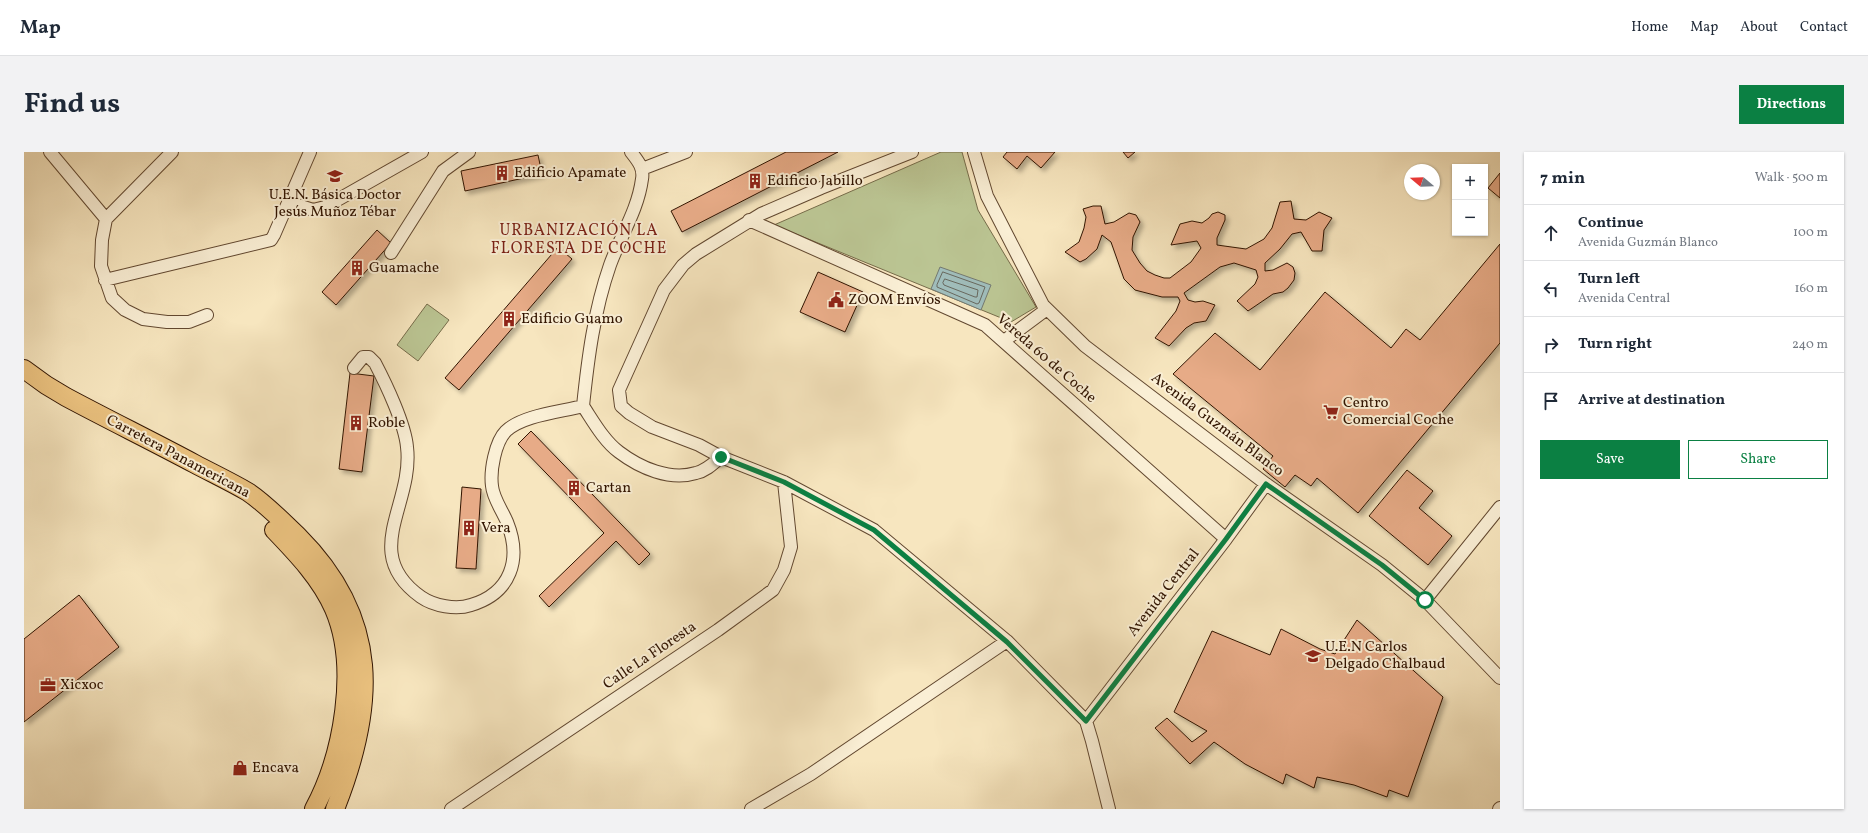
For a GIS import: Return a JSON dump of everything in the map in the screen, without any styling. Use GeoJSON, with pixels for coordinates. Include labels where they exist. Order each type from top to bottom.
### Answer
{"type":"FeatureCollection","features":[{"type":"Feature","properties":{"kind":"main road","name":"Carretera Panamericana"},"geometry":{"type":"LineString","coordinates":[[24,368],[46,385],[66,397],[248,492],[278,516],[324,566],[339,587],[351,610],[361,650],[362,716],[358,739],[348,777],[335,809]]}},
{"type":"Feature","properties":{"kind":"main road","name":"Carretera Panamericana"},"geometry":{"type":"LineString","coordinates":[[24,384],[57,406],[238,500],[266,522],[291,547],[324,590],[335,610],[344,647],[345,709],[342,730],[331,766],[314,809]]}},
{"type":"Feature","properties":{"kind":"street"},"geometry":{"type":"LineString","coordinates":[[50,152],[106,219]]}},
{"type":"Feature","properties":{"kind":"street"},"geometry":{"type":"LineString","coordinates":[[172,152],[106,219],[102,240],[101,266],[112,298],[124,310],[143,319],[167,322],[188,322],[207,315]]}},
{"type":"Feature","properties":{"kind":"street"},"geometry":{"type":"LineString","coordinates":[[105,280],[271,240],[310,152]]}},
{"type":"Feature","properties":{"kind":"street"},"geometry":{"type":"LineString","coordinates":[[288,202],[313,210],[325,207],[422,152]]}},
{"type":"Feature","properties":{"kind":"street"},"geometry":{"type":"LineString","coordinates":[[391,253],[443,171],[469,152]]}},
{"type":"Feature","properties":{"kind":"street"},"geometry":{"type":"LineString","coordinates":[[631,152],[642,169],[642,179],[637,201],[611,264],[598,302],[590,344],[583,406],[606,439],[618,452],[648,469],[666,475],[696,473],[706,469],[721,457]]}},
{"type":"Feature","properties":{"kind":"street"},"geometry":{"type":"LineString","coordinates":[[642,169],[686,152]]}},
{"type":"Feature","properties":{"kind":"street"},"geometry":{"type":"LineString","coordinates":[[912,152],[821,188],[749,220],[696,254],[673,276],[664,290],[619,390],[621,406],[641,421],[665,433],[699,445],[721,457],[784,482],[874,530],[1007,642],[1086,721],[1109,808]]}},
{"type":"Feature","properties":{"kind":"street","name":"Avenida Guzmán Blanco"},"geometry":{"type":"LineString","coordinates":[[974,152],[987,196],[1042,305],[1085,346],[1266,484],[1382,565],[1425,600],[1500,678]]}},
{"type":"Feature","properties":{"kind":"street","name":"Vereda 60 de Coche"},"geometry":{"type":"LineString","coordinates":[[749,220],[985,325],[1226,539]]}},
{"type":"Feature","properties":{"kind":"street"},"geometry":{"type":"LineString","coordinates":[[1004,342],[1047,309]]}},
{"type":"Feature","properties":{"kind":"street"},"geometry":{"type":"LineString","coordinates":[[354,368],[363,357],[369,357],[375,363],[403,428],[407,446],[408,466],[391,537],[391,553],[394,566],[410,589],[424,598],[438,604],[467,606],[480,602],[493,595],[505,583],[511,571],[513,555],[512,540],[507,522],[493,490],[491,470],[496,450],[506,432],[533,416],[583,406]]}},
{"type":"Feature","properties":{"kind":"street","name":"Calle La Floresta"},"geometry":{"type":"LineString","coordinates":[[454,808],[718,630],[773,590],[784,570],[791,547],[784,482]]}},
{"type":"Feature","properties":{"kind":"street","name":"Avenida Central"},"geometry":{"type":"LineString","coordinates":[[1086,721],[1226,539],[1266,484]]}},
{"type":"Feature","properties":{"kind":"street"},"geometry":{"type":"LineString","coordinates":[[1425,600],[1500,507]]}},
{"type":"Feature","properties":{"kind":"street"},"geometry":{"type":"LineString","coordinates":[[751,809],[811,774],[1007,642]]}},
{"type":"Feature","properties":{"kind":"green space"},"geometry":{"type":"Polygon","coordinates":[[[941,152],[962,152],[978,210],[1036,307],[1011,322],[774,225],[941,152]]]}},
{"type":"Feature","properties":{"kind":"green space"},"geometry":{"type":"Polygon","coordinates":[[[427,304],[449,320],[418,361],[397,345],[427,304]]]}},
{"type":"Feature","properties":{"kind":"water"},"geometry":{"type":"Polygon","coordinates":[[[940,267],[991,285],[981,310],[931,289],[940,267]]]}},
{"type":"Feature","properties":{"kind":"building","name":"Edificio Jabillo"},"geometry":{"type":"Polygon","coordinates":[[[786,152],[838,152],[682,232],[671,211],[786,152]]]}},
{"type":"Feature","properties":{"kind":"building"},"geometry":{"type":"Polygon","coordinates":[[[1007,152],[1055,152],[1041,168],[1027,156],[1017,169],[1003,157],[1007,152]]]}},
{"type":"Feature","properties":{"kind":"building"},"geometry":{"type":"Polygon","coordinates":[[[1123,152],[1135,152],[1128,158],[1123,152]]]}},
{"type":"Feature","properties":{"kind":"building","name":"Edificio Apamate"},"geometry":{"type":"Polygon","coordinates":[[[538,155],[542,174],[465,191],[461,171],[538,155]]]}},
{"type":"Feature","properties":{"kind":"building"},"geometry":{"type":"Polygon","coordinates":[[[1500,173],[1500,198],[1488,188],[1500,173]]]}},
{"type":"Feature","properties":{"kind":"building"},"geometry":{"type":"Polygon","coordinates":[[[1291,201],[1294,219],[1306,220],[1319,212],[1332,218],[1324,230],[1322,251],[1312,251],[1301,232],[1292,234],[1280,249],[1265,263],[1265,271],[1273,270],[1287,263],[1293,267],[1295,273],[1294,280],[1283,292],[1273,294],[1248,311],[1237,301],[1255,284],[1258,277],[1256,270],[1234,263],[1220,267],[1184,293],[1188,300],[1195,302],[1203,301],[1215,305],[1206,321],[1194,323],[1186,328],[1169,346],[1155,338],[1176,311],[1180,301],[1178,297],[1162,297],[1135,290],[1124,279],[1111,242],[1102,235],[1097,249],[1086,259],[1080,262],[1065,252],[1079,242],[1086,217],[1083,209],[1093,206],[1101,206],[1105,224],[1114,222],[1129,213],[1136,215],[1140,222],[1133,237],[1132,250],[1147,271],[1164,278],[1170,278],[1191,262],[1201,248],[1197,241],[1171,245],[1180,224],[1192,221],[1202,223],[1212,214],[1218,212],[1225,215],[1225,220],[1217,238],[1217,245],[1246,249],[1264,239],[1272,228],[1280,202],[1291,201]]]}},
{"type":"Feature","properties":{"kind":"building","name":"Guamache"},"geometry":{"type":"Polygon","coordinates":[[[377,230],[391,243],[336,305],[322,292],[377,230]]]}},
{"type":"Feature","properties":{"kind":"building","name":"Centro Comercial Coche"},"geometry":{"type":"Polygon","coordinates":[[[1500,244],[1500,343],[1358,513],[1317,478],[1311,486],[1295,475],[1285,487],[1263,469],[1273,456],[1173,374],[1215,333],[1260,370],[1325,292],[1391,348],[1406,329],[1420,340],[1500,244]]]}},
{"type":"Feature","properties":{"kind":"building","name":"Edificio Guamo"},"geometry":{"type":"Polygon","coordinates":[[[558,247],[572,259],[459,390],[445,378],[558,247]]]}},
{"type":"Feature","properties":{"kind":"building"},"geometry":{"type":"Polygon","coordinates":[[[818,272],[863,292],[845,332],[800,312],[818,272]]]}},
{"type":"Feature","properties":{"kind":"building","name":"Roble"},"geometry":{"type":"Polygon","coordinates":[[[350,373],[374,376],[362,472],[339,469],[350,373]]]}},
{"type":"Feature","properties":{"kind":"building","name":"Cartan"},"geometry":{"type":"Polygon","coordinates":[[[531,431],[650,554],[639,565],[616,541],[549,607],[539,596],[604,533],[518,444],[531,431]]]}},
{"type":"Feature","properties":{"kind":"building"},"geometry":{"type":"Polygon","coordinates":[[[1407,470],[1433,491],[1419,508],[1452,536],[1428,565],[1369,516],[1407,470]]]}},
{"type":"Feature","properties":{"kind":"building","name":"Vera"},"geometry":{"type":"Polygon","coordinates":[[[462,487],[481,489],[476,569],[456,568],[462,487]]]}},
{"type":"Feature","properties":{"kind":"building","name":"Xicxoc"},"geometry":{"type":"Polygon","coordinates":[[[79,595],[119,647],[24,722],[24,639],[79,595]]]}},
{"type":"Feature","properties":{"kind":"building"},"geometry":{"type":"Polygon","coordinates":[[[1357,620],[1443,697],[1408,797],[1389,790],[1387,797],[1354,785],[1317,777],[1314,788],[1286,774],[1283,784],[1245,764],[1214,742],[1190,764],[1155,728],[1167,718],[1192,742],[1207,731],[1174,712],[1212,631],[1270,655],[1281,629],[1320,649],[1335,654],[1357,620]]]}},
{"type":"Feature","properties":{"kind":"place","name":"Edificio Apamate"},"geometry":{"type":"Point","coordinates":[502,173]}},
{"type":"Feature","properties":{"kind":"place","name":"U.E.N. Básica Doctor Jesús Muñoz Tébar"},"geometry":{"type":"Point","coordinates":[335,176]}},
{"type":"Feature","properties":{"kind":"place","name":"Edificio Jabillo"},"geometry":{"type":"Point","coordinates":[755,181]}},
{"type":"Feature","properties":{"kind":"place","name":"Guamache"},"geometry":{"type":"Point","coordinates":[357,268]}},
{"type":"Feature","properties":{"kind":"place","name":"ZOOM Envíos"},"geometry":{"type":"Point","coordinates":[836,300]}},
{"type":"Feature","properties":{"kind":"place","name":"Edificio Guamo"},"geometry":{"type":"Point","coordinates":[509,319]}},
{"type":"Feature","properties":{"kind":"place","name":"Centro Comercial Coche"},"geometry":{"type":"Point","coordinates":[1331,412]}},
{"type":"Feature","properties":{"kind":"place","name":"Roble"},"geometry":{"type":"Point","coordinates":[356,423]}},
{"type":"Feature","properties":{"kind":"place","name":"Cartan"},"geometry":{"type":"Point","coordinates":[574,488]}},
{"type":"Feature","properties":{"kind":"place","name":"Vera"},"geometry":{"type":"Point","coordinates":[469,528]}},
{"type":"Feature","properties":{"kind":"place","name":"U.E.N Carlos Delgado Chalbaud"},"geometry":{"type":"Point","coordinates":[1313,656]}},
{"type":"Feature","properties":{"kind":"place","name":"Xicxoc"},"geometry":{"type":"Point","coordinates":[48,685]}},
{"type":"Feature","properties":{"kind":"place","name":"Encava"},"geometry":{"type":"Point","coordinates":[240,768]}},
{"type":"Feature","properties":{"kind":"district","name":"URBANIZACIÓN LA FLORESTA DE COCHE"},"geometry":{"type":"Point","coordinates":[579,240]}},
{"type":"Feature","properties":{"kind":"route"},"geometry":{"type":"LineString","coordinates":[[721,457],[784,482],[874,530],[1007,642],[1086,721],[1226,539],[1266,484],[1382,565],[1425,600]]}}]}
